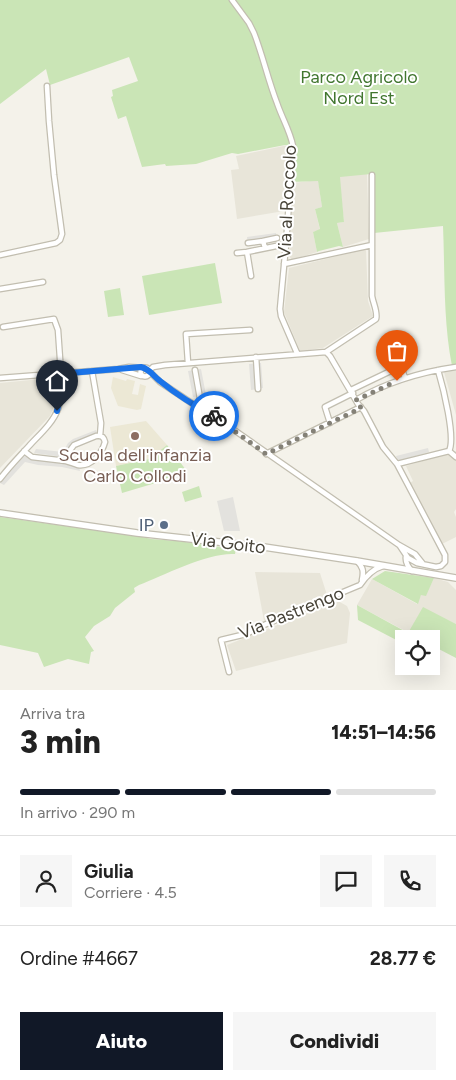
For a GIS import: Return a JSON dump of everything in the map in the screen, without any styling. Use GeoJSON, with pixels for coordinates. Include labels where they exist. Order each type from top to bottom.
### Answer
{"type":"FeatureCollection","features":[{"type":"Feature","properties":{"kind":"street","name":"Via al Roccolo"},"geometry":{"type":"LineString","coordinates":[[232,0],[254,33],[276,102],[289,130],[293,146],[280,316],[297,353]]}},
{"type":"Feature","properties":{"kind":"street"},"geometry":{"type":"LineString","coordinates":[[0,255],[56,242],[60,240],[62,234],[54,175],[47,86]]}},
{"type":"Feature","properties":{"kind":"street"},"geometry":{"type":"LineString","coordinates":[[144,376],[140,373],[141,370],[148,370],[155,366],[326,352],[376,318],[372,296],[372,175]]}},
{"type":"Feature","properties":{"kind":"street"},"geometry":{"type":"LineString","coordinates":[[248,243],[277,238]]}},
{"type":"Feature","properties":{"kind":"street"},"geometry":{"type":"LineString","coordinates":[[263,241],[265,248]]}},
{"type":"Feature","properties":{"kind":"street"},"geometry":{"type":"LineString","coordinates":[[238,253],[286,244]]}},
{"type":"Feature","properties":{"kind":"street"},"geometry":{"type":"LineString","coordinates":[[284,264],[372,245]]}},
{"type":"Feature","properties":{"kind":"street"},"geometry":{"type":"LineString","coordinates":[[246,252],[250,276]]}},
{"type":"Feature","properties":{"kind":"street"},"geometry":{"type":"LineString","coordinates":[[0,289],[43,282]]}},
{"type":"Feature","properties":{"kind":"street"},"geometry":{"type":"LineString","coordinates":[[0,479],[46,427],[57,411],[60,398],[58,330],[54,319],[3,327]]}},
{"type":"Feature","properties":{"kind":"street"},"geometry":{"type":"LineString","coordinates":[[188,363],[186,334],[250,330]]}},
{"type":"Feature","properties":{"kind":"street"},"geometry":{"type":"LineString","coordinates":[[326,352],[383,446],[397,464],[446,557],[444,564],[439,567],[429,566],[406,558]]}},
{"type":"Feature","properties":{"kind":"street"},"geometry":{"type":"LineString","coordinates":[[256,357],[258,388]]}},
{"type":"Feature","properties":{"kind":"street"},"geometry":{"type":"LineString","coordinates":[[330,423],[325,407],[401,366],[405,378]]}},
{"type":"Feature","properties":{"kind":"street"},"geometry":{"type":"LineString","coordinates":[[356,400],[405,378],[456,366]]}},
{"type":"Feature","properties":{"kind":"street"},"geometry":{"type":"LineString","coordinates":[[0,378],[129,367],[148,370],[160,382],[214,416],[266,454],[415,554],[423,564]]}},
{"type":"Feature","properties":{"kind":"street"},"geometry":{"type":"LineString","coordinates":[[118,369],[160,382]]}},
{"type":"Feature","properties":{"kind":"street"},"geometry":{"type":"LineString","coordinates":[[144,376],[149,375],[148,370]]}},
{"type":"Feature","properties":{"kind":"street"},"geometry":{"type":"LineString","coordinates":[[195,370],[202,410]]}},
{"type":"Feature","properties":{"kind":"street"},"geometry":{"type":"LineString","coordinates":[[397,464],[449,451],[453,445],[454,427],[438,370]]}},
{"type":"Feature","properties":{"kind":"street"},"geometry":{"type":"LineString","coordinates":[[92,371],[101,423],[100,436]]}},
{"type":"Feature","properties":{"kind":"street"},"geometry":{"type":"LineString","coordinates":[[266,454],[361,408]]}},
{"type":"Feature","properties":{"kind":"street"},"geometry":{"type":"LineString","coordinates":[[24,451],[32,457],[66,461],[81,465],[88,463],[98,456],[105,444],[104,438],[100,436]]}},
{"type":"Feature","properties":{"kind":"street"},"geometry":{"type":"LineString","coordinates":[[66,461],[74,445],[100,436]]}},
{"type":"Feature","properties":{"kind":"street"},"geometry":{"type":"LineString","coordinates":[[449,451],[456,457]]}},
{"type":"Feature","properties":{"kind":"street","name":"Via Goito"},"geometry":{"type":"LineString","coordinates":[[2,513],[137,533],[264,547],[456,578]]}},
{"type":"Feature","properties":{"kind":"street"},"geometry":{"type":"LineString","coordinates":[[399,545],[412,571]]}},
{"type":"Feature","properties":{"kind":"street"},"geometry":{"type":"LineString","coordinates":[[395,568],[402,564],[407,553],[410,551]]}},
{"type":"Feature","properties":{"kind":"street","name":"Via Pastrengo"},"geometry":{"type":"LineString","coordinates":[[357,561],[364,570],[362,582]]}},
{"type":"Feature","properties":{"kind":"street"},"geometry":{"type":"LineString","coordinates":[[420,572],[423,564]]}},
{"type":"Feature","properties":{"kind":"street","name":"Via Pastrengo"},"geometry":{"type":"LineString","coordinates":[[228,672],[220,640],[246,634],[360,584],[376,568],[384,566]]}},
{"type":"Feature","properties":{"kind":"shaded area"},"geometry":{"type":"Polygon","coordinates":[[[288,145],[284,211],[237,219],[231,170],[239,169],[236,156],[288,145]]]}},
{"type":"Feature","properties":{"kind":"shaded area"},"geometry":{"type":"Polygon","coordinates":[[[367,172],[369,239],[343,247],[337,223],[344,222],[339,176],[367,172]]]}},
{"type":"Feature","properties":{"kind":"shaded area"},"geometry":{"type":"Polygon","coordinates":[[[318,180],[322,207],[315,209],[320,230],[313,232],[317,252],[292,260],[289,256],[293,183],[318,180]]]}},
{"type":"Feature","properties":{"kind":"shaded area"},"geometry":{"type":"Polygon","coordinates":[[[276,233],[277,241],[248,246],[247,237],[276,233]]]}},
{"type":"Feature","properties":{"kind":"shaded area"},"geometry":{"type":"Polygon","coordinates":[[[366,249],[368,301],[373,316],[323,348],[300,351],[284,312],[289,268],[366,249]]]}},
{"type":"Feature","properties":{"kind":"shaded area"},"geometry":{"type":"Polygon","coordinates":[[[261,363],[263,388],[251,390],[249,364],[261,363]]]}},
{"type":"Feature","properties":{"kind":"shaded area"},"geometry":{"type":"Polygon","coordinates":[[[201,369],[206,395],[193,397],[188,371],[201,369]]]}},
{"type":"Feature","properties":{"kind":"shaded area"},"geometry":{"type":"Polygon","coordinates":[[[456,370],[456,415],[444,372],[456,370]]]}},
{"type":"Feature","properties":{"kind":"shaded area"},"geometry":{"type":"Polygon","coordinates":[[[113,377],[126,381],[127,379],[135,381],[132,394],[138,395],[140,384],[146,386],[141,409],[137,410],[118,406],[111,388],[113,377]]]}},
{"type":"Feature","properties":{"kind":"shaded area"},"geometry":{"type":"Polygon","coordinates":[[[51,378],[55,404],[50,416],[0,468],[0,383],[51,378]]]}},
{"type":"Feature","properties":{"kind":"shaded area","name":"Scuola dell'infanzia Carlo Collodi"},"geometry":{"type":"Polygon","coordinates":[[[146,421],[167,445],[149,459],[116,466],[110,427],[146,421]]]}},
{"type":"Feature","properties":{"kind":"shaded area"},"geometry":{"type":"Polygon","coordinates":[[[96,430],[97,434],[73,442],[63,457],[34,453],[36,449],[63,452],[68,443],[73,439],[96,430]]]}},
{"type":"Feature","properties":{"kind":"shaded area"},"geometry":{"type":"Polygon","coordinates":[[[428,448],[429,452],[398,461],[396,456],[428,448]]]}},
{"type":"Feature","properties":{"kind":"shaded area"},"geometry":{"type":"Polygon","coordinates":[[[456,451],[456,509],[454,512],[456,517],[456,537],[442,544],[410,483],[413,481],[406,466],[456,451]]]}},
{"type":"Feature","properties":{"kind":"shaded area"},"geometry":{"type":"Polygon","coordinates":[[[24,456],[62,462],[79,467],[80,471],[25,462],[4,485],[0,483],[24,456]]]}},
{"type":"Feature","properties":{"kind":"shaded area"},"geometry":{"type":"Polygon","coordinates":[[[233,497],[240,531],[224,531],[217,501],[233,497]]]}},
{"type":"Feature","properties":{"kind":"shaded area"},"geometry":{"type":"Polygon","coordinates":[[[255,572],[320,573],[327,595],[264,621],[255,572]]]}},
{"type":"Feature","properties":{"kind":"shaded area"},"geometry":{"type":"Polygon","coordinates":[[[434,578],[448,582],[456,590],[456,624],[423,608],[411,630],[403,630],[357,605],[372,579],[417,604],[421,595],[426,595],[434,578]]]}},
{"type":"Feature","properties":{"kind":"shaded area"},"geometry":{"type":"Polygon","coordinates":[[[338,601],[347,606],[350,613],[347,643],[236,671],[227,645],[338,601]]]}},
{"type":"Feature","properties":{"kind":"green space","name":"Parco Agricolo Nord Est"},"geometry":{"type":"Polygon","coordinates":[[[0,0],[456,0],[456,365],[452,366],[447,331],[443,226],[374,233],[371,174],[340,177],[344,222],[337,223],[343,247],[339,246],[317,252],[313,232],[320,229],[315,209],[322,207],[318,181],[291,182],[292,145],[238,154],[232,153],[196,164],[166,166],[165,164],[142,167],[126,116],[118,119],[111,97],[113,96],[112,90],[138,81],[129,57],[50,85],[46,69],[0,104],[0,0]]]}},
{"type":"Feature","properties":{"kind":"green space"},"geometry":{"type":"Polygon","coordinates":[[[215,263],[222,303],[149,315],[142,276],[215,263]]]}},
{"type":"Feature","properties":{"kind":"green space"},"geometry":{"type":"Polygon","coordinates":[[[120,288],[124,315],[108,317],[104,291],[120,288]]]}},
{"type":"Feature","properties":{"kind":"green space"},"geometry":{"type":"Polygon","coordinates":[[[167,445],[186,470],[159,482],[122,493],[116,466],[149,459],[167,445]]]}},
{"type":"Feature","properties":{"kind":"green space"},"geometry":{"type":"Polygon","coordinates":[[[199,486],[202,497],[185,502],[182,492],[199,486]]]}},
{"type":"Feature","properties":{"kind":"green space"},"geometry":{"type":"Polygon","coordinates":[[[0,517],[151,539],[236,549],[235,554],[224,554],[200,560],[134,588],[135,592],[115,608],[110,616],[94,626],[85,637],[94,651],[91,652],[89,664],[68,659],[44,667],[38,653],[0,645],[0,517]]]}},
{"type":"Feature","properties":{"kind":"green space"},"geometry":{"type":"Polygon","coordinates":[[[385,571],[434,578],[426,596],[421,595],[418,604],[372,579],[385,571]]]}},
{"type":"Feature","properties":{"kind":"green space"},"geometry":{"type":"Polygon","coordinates":[[[357,605],[403,630],[395,630],[395,639],[358,620],[357,605]]]}},
{"type":"Feature","properties":{"kind":"green space"},"geometry":{"type":"Polygon","coordinates":[[[423,607],[456,624],[456,658],[440,650],[440,630],[410,630],[423,607]]]}},
{"type":"Feature","properties":{"kind":"way so far"},"geometry":{"type":"LineString","coordinates":[[214,416],[266,454],[361,408],[356,400],[397,381]]}},
{"type":"Feature","properties":{"kind":"place","name":"Scuola dell'infanzia Carlo Collodi"},"geometry":{"type":"Point","coordinates":[135,436]}},
{"type":"Feature","properties":{"kind":"place","name":"IP"},"geometry":{"type":"Point","coordinates":[164,525]}},
{"type":"Feature","properties":{"kind":"route"},"geometry":{"type":"LineString","coordinates":[[57,411],[60,398],[58,374],[141,367],[147,368],[160,382],[214,416]]}}]}
